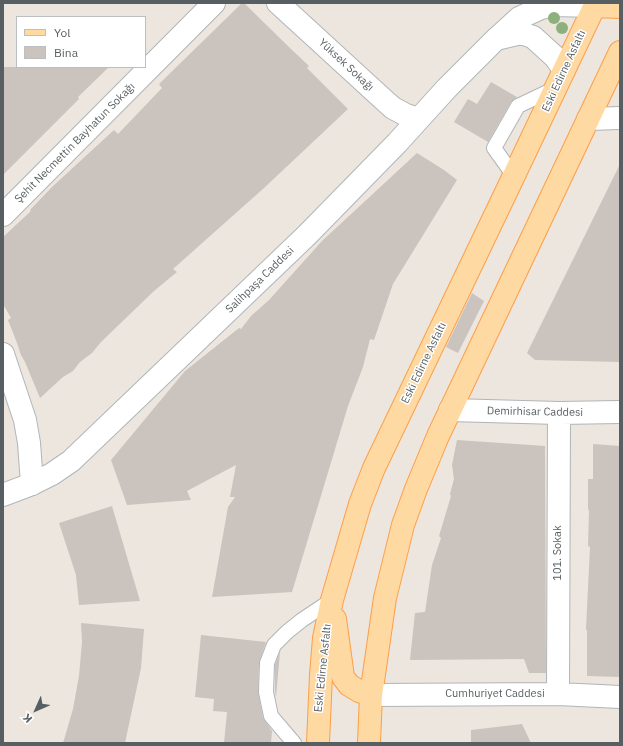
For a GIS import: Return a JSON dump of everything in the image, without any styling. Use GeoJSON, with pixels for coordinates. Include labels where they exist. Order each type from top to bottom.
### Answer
{"type":"FeatureCollection","features":[{"type":"Feature","properties":{"kind":"main road"},"geometry":{"type":"LineString","coordinates":[[595,4],[620,7]]}},
{"type":"Feature","properties":{"kind":"main road","name":"Eski Edirne Asfaltı"},"geometry":{"type":"LineString","coordinates":[[318,743],[320,683],[324,638],[332,600],[360,504],[374,468],[595,4]]}},
{"type":"Feature","properties":{"kind":"main road"},"geometry":{"type":"LineString","coordinates":[[369,743],[371,695],[385,598],[399,538],[416,488],[450,410],[620,52]]}},
{"type":"Feature","properties":{"kind":"main road"},"geometry":{"type":"LineString","coordinates":[[332,600],[343,677],[349,685],[359,691],[371,695]]}},
{"type":"Feature","properties":{"kind":"street","name":"Şehit Necmettin Bayhatun Sokağı"},"geometry":{"type":"LineString","coordinates":[[3,215],[214,3]]}},
{"type":"Feature","properties":{"kind":"street","name":"Yüksek Sokağı"},"geometry":{"type":"LineString","coordinates":[[278,3],[393,108],[418,119]]}},
{"type":"Feature","properties":{"kind":"street","name":"Salihpaşa Caddesi"},"geometry":{"type":"LineString","coordinates":[[3,495],[32,484],[52,474],[71,461],[307,235],[496,39],[520,18],[541,8],[553,5],[595,4]]}},
{"type":"Feature","properties":{"kind":"street"},"geometry":{"type":"LineString","coordinates":[[496,39],[516,34],[524,34],[534,37],[555,57],[560,79]]}},
{"type":"Feature","properties":{"kind":"street"},"geometry":{"type":"LineString","coordinates":[[588,119],[620,118]]}},
{"type":"Feature","properties":{"kind":"street"},"geometry":{"type":"LineString","coordinates":[[3,354],[25,420],[29,443],[32,484]]}},
{"type":"Feature","properties":{"kind":"street","name":"Demirhisar Caddesi"},"geometry":{"type":"LineString","coordinates":[[450,410],[559,413],[620,412]]}},
{"type":"Feature","properties":{"kind":"street","name":"101. Sokak"},"geometry":{"type":"LineString","coordinates":[[558,694],[559,413]]}},
{"type":"Feature","properties":{"kind":"street","name":"Cumhuriyet Caddesi"},"geometry":{"type":"LineString","coordinates":[[371,695],[558,694],[620,697]]}},
{"type":"Feature","properties":{"kind":"lane"},"geometry":{"type":"LineString","coordinates":[[514,176],[494,148],[518,106],[560,79]]}},
{"type":"Feature","properties":{"kind":"lane"},"geometry":{"type":"LineString","coordinates":[[294,743],[270,716],[266,692],[267,663],[274,645],[278,640],[302,620],[332,600]]}},
{"type":"Feature","properties":{"kind":"building"},"geometry":{"type":"Polygon","coordinates":[[[242,3],[244,3],[309,66],[307,68],[348,109],[264,188],[173,269],[177,272],[154,291],[101,342],[92,353],[80,362],[73,371],[63,377],[40,398],[21,355],[8,320],[11,318],[3,304],[3,237],[31,211],[30,210],[52,187],[114,130],[118,134],[162,88],[159,84],[242,3]]]}},
{"type":"Feature","properties":{"kind":"building"},"geometry":{"type":"Polygon","coordinates":[[[3,67],[108,68],[78,97],[79,99],[3,175],[3,67]]]}},
{"type":"Feature","properties":{"kind":"building"},"geometry":{"type":"Polygon","coordinates":[[[491,82],[517,97],[511,102],[488,142],[454,122],[468,99],[477,104],[491,82]]]}},
{"type":"Feature","properties":{"kind":"building"},"geometry":{"type":"Polygon","coordinates":[[[417,153],[457,180],[393,284],[374,340],[370,339],[363,367],[348,406],[292,592],[212,597],[228,507],[235,497],[230,497],[236,465],[187,491],[191,500],[127,505],[111,460],[185,371],[239,328],[241,329],[251,316],[269,300],[322,241],[417,153]]]}},
{"type":"Feature","properties":{"kind":"building"},"geometry":{"type":"Polygon","coordinates":[[[620,164],[620,362],[535,360],[527,353],[620,164]]]}},
{"type":"Feature","properties":{"kind":"building"},"geometry":{"type":"Polygon","coordinates":[[[472,293],[484,301],[458,353],[446,347],[472,293]]]}},
{"type":"Feature","properties":{"kind":"building"},"geometry":{"type":"Polygon","coordinates":[[[457,440],[545,446],[546,673],[529,673],[524,659],[410,660],[415,613],[425,612],[432,565],[441,538],[439,536],[451,496],[450,494],[454,479],[452,465],[457,440]]]}},
{"type":"Feature","properties":{"kind":"building"},"geometry":{"type":"Polygon","coordinates":[[[593,444],[620,446],[620,677],[587,676],[586,629],[590,547],[588,546],[588,479],[593,479],[593,444]]]}},
{"type":"Feature","properties":{"kind":"building"},"geometry":{"type":"Polygon","coordinates":[[[112,506],[140,601],[79,605],[76,575],[59,523],[112,506]]]}},
{"type":"Feature","properties":{"kind":"building"},"geometry":{"type":"Polygon","coordinates":[[[81,623],[144,629],[141,668],[125,743],[63,743],[73,709],[79,676],[82,642],[81,623]]]}},
{"type":"Feature","properties":{"kind":"building"},"geometry":{"type":"Polygon","coordinates":[[[201,635],[266,642],[259,662],[258,692],[263,718],[272,731],[271,743],[224,743],[227,712],[213,711],[214,699],[195,697],[201,635]]]}},
{"type":"Feature","properties":{"kind":"building"},"geometry":{"type":"Polygon","coordinates":[[[280,652],[276,697],[275,665],[280,652]]]}},
{"type":"Feature","properties":{"kind":"building"},"geometry":{"type":"Polygon","coordinates":[[[522,724],[531,743],[471,743],[471,730],[522,724]]]}}]}
